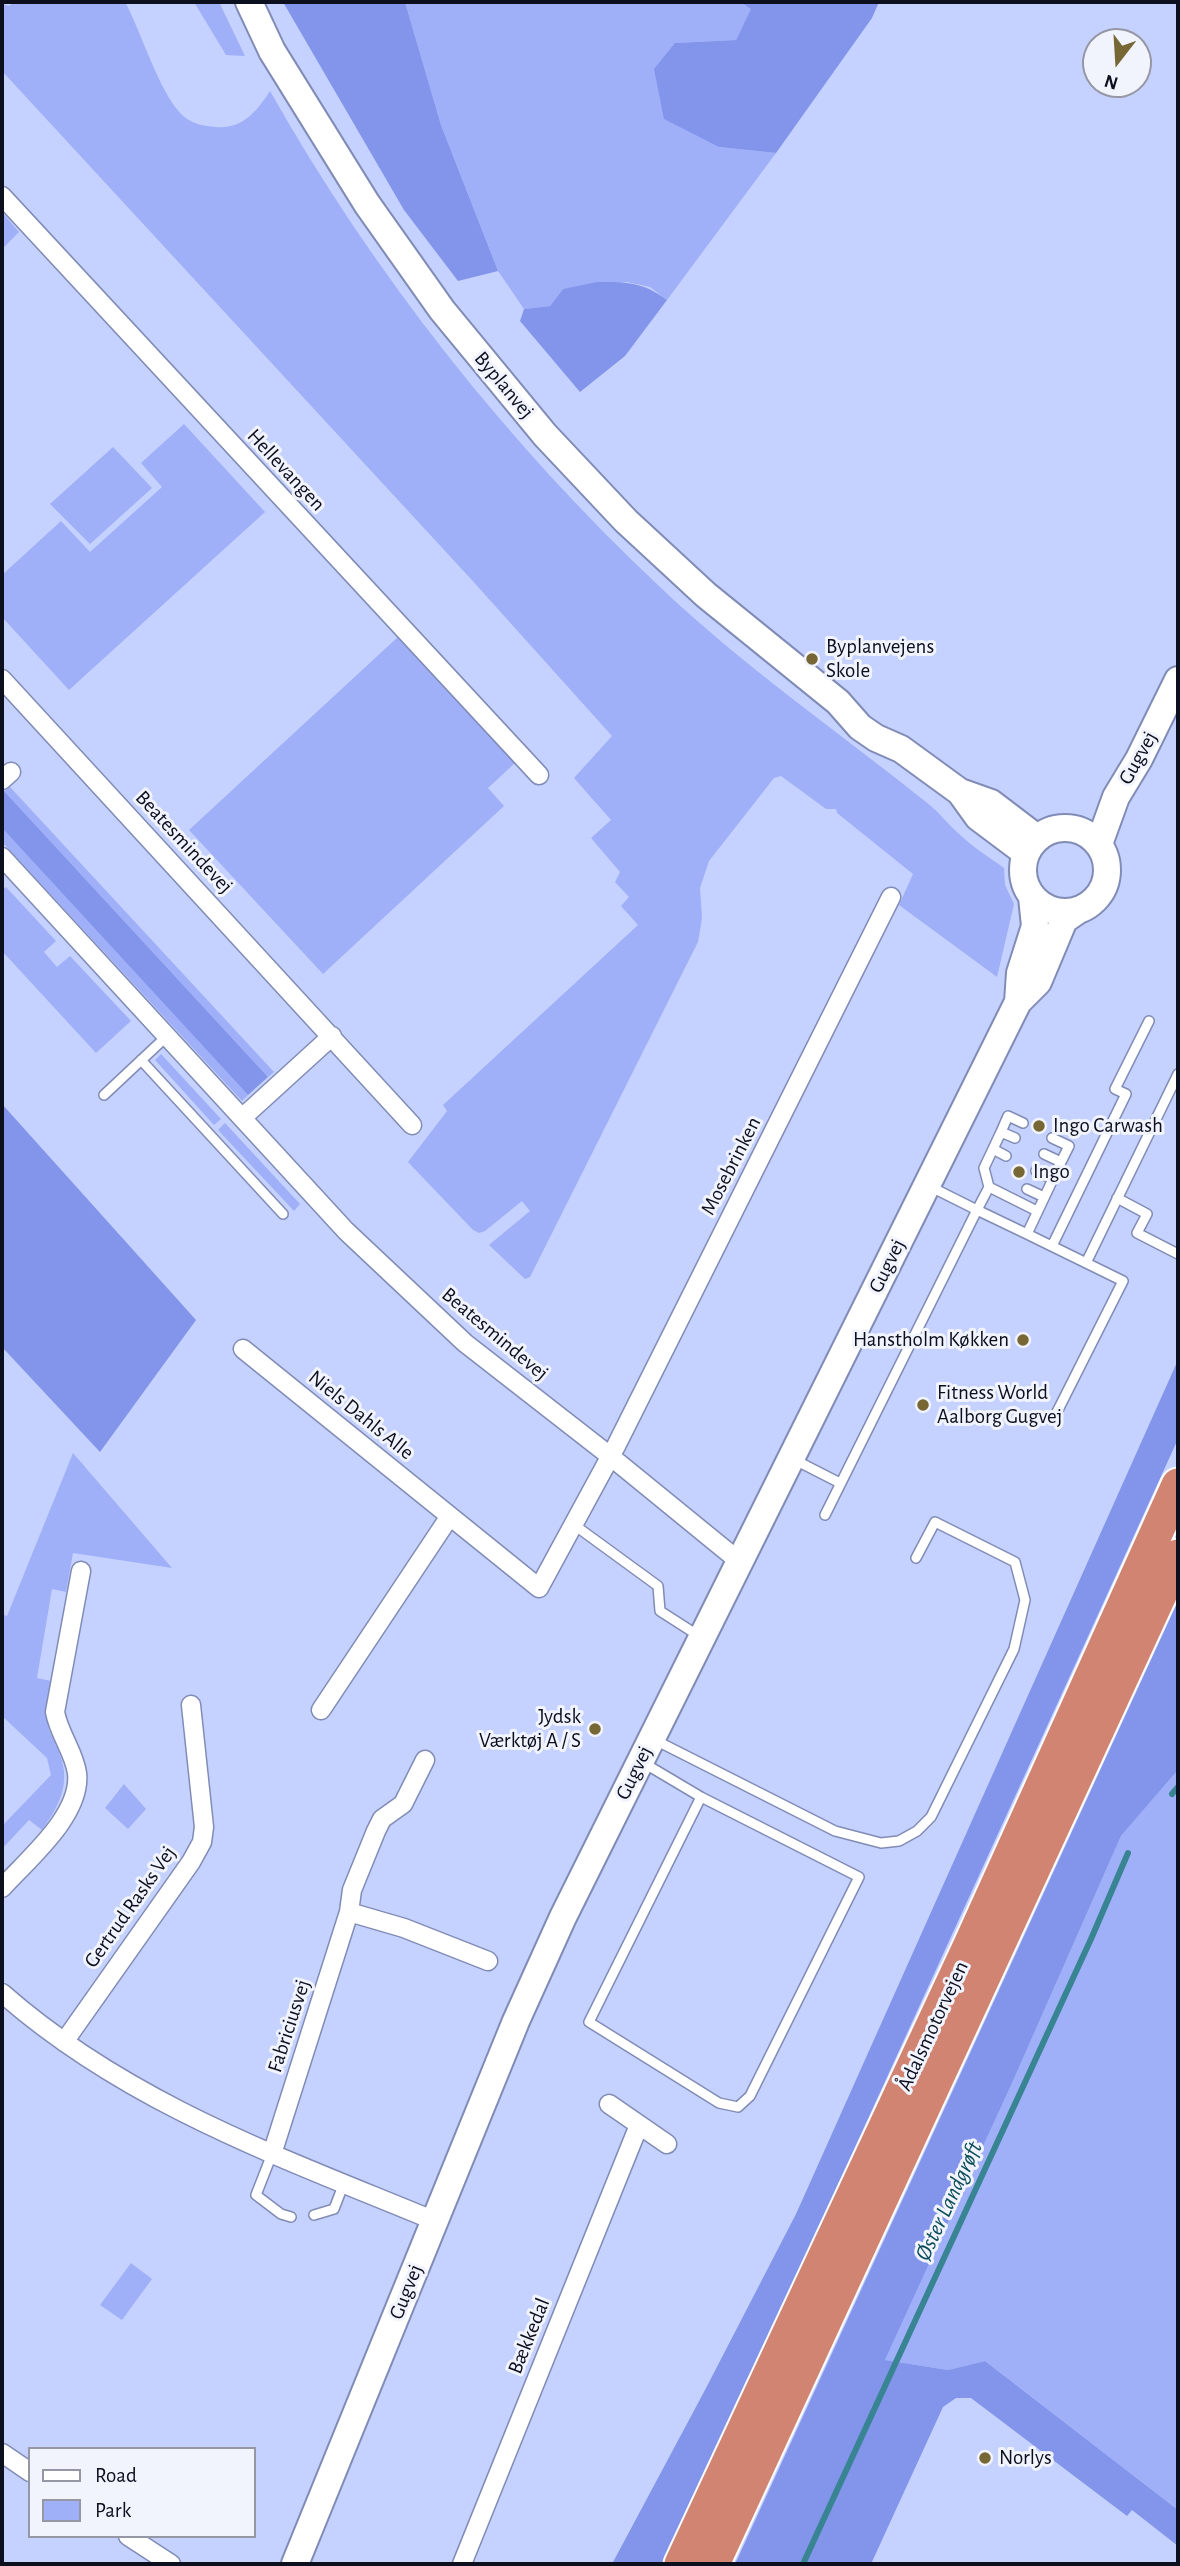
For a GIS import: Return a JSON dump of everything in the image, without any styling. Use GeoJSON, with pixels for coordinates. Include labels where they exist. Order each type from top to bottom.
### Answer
{"type":"FeatureCollection","features":[{"type":"Feature","properties":{"kind":"highway","name":"Ådalsmotorvejen"},"geometry":{"type":"LineString","coordinates":[[681,2564],[970,1947],[1178,1485]]}},
{"type":"Feature","properties":{"kind":"highway","name":"Ådalsmotorvejen"},"geometry":{"type":"LineString","coordinates":[[713,2564],[1178,1556]]}},
{"type":"Feature","properties":{"kind":"street","name":"Byplanvej"},"geometry":{"type":"LineString","coordinates":[[249,2],[272,51],[367,204],[442,310],[545,435],[626,521],[706,596],[838,702],[860,727],[876,738],[901,749],[960,792],[978,817],[1032,846]]}},
{"type":"Feature","properties":{"kind":"street","name":"Hellevangen"},"geometry":{"type":"LineString","coordinates":[[2,195],[539,775]]}},
{"type":"Feature","properties":{"kind":"street","name":"Beatesmindevej"},"geometry":{"type":"LineString","coordinates":[[2,679],[412,1125]]}},
{"type":"Feature","properties":{"kind":"street","name":"Gugvej"},"geometry":{"type":"LineString","coordinates":[[1099,844],[1116,797],[1139,759],[1178,680]]}},
{"type":"Feature","properties":{"kind":"street","name":"Gugvej"},"geometry":{"type":"LineString","coordinates":[[1077,829],[1116,797]]}},
{"type":"Feature","properties":{"kind":"street"},"geometry":{"type":"LineString","coordinates":[[1053,829],[1077,829],[1091,836],[1099,844],[1108,866],[1108,878],[1097,899],[1077,911],[1054,911],[1032,897],[1023,875],[1032,846],[1053,829]]}},
{"type":"Feature","properties":{"kind":"street","name":"Beatesmindevej"},"geometry":{"type":"LineString","coordinates":[[2,857],[346,1231],[465,1343],[740,1562]]}},
{"type":"Feature","properties":{"kind":"street","name":"Mosebrinken"},"geometry":{"type":"LineString","coordinates":[[610,1456],[891,897]]}},
{"type":"Feature","properties":{"kind":"street","name":"Gugvej"},"geometry":{"type":"LineString","coordinates":[[1018,1002],[1020,973],[1035,926],[1032,897]]}},
{"type":"Feature","properties":{"kind":"street","name":"Gugvej"},"geometry":{"type":"LineString","coordinates":[[295,2564],[522,2009],[563,1917],[1018,1002],[1038,982],[1064,920],[1077,911]]}},
{"type":"Feature","properties":{"kind":"street"},"geometry":{"type":"LineString","coordinates":[[242,1118],[332,1036]]}},
{"type":"Feature","properties":{"kind":"street","name":"Niels Dahls Alle"},"geometry":{"type":"LineString","coordinates":[[243,1349],[539,1588],[610,1456]]}},
{"type":"Feature","properties":{"kind":"street"},"geometry":{"type":"LineString","coordinates":[[321,1710],[450,1516]]}},
{"type":"Feature","properties":{"kind":"street"},"geometry":{"type":"LineString","coordinates":[[2,1888],[61,1824],[73,1800],[77,1775],[71,1754],[58,1730],[55,1712],[81,1571]]}},
{"type":"Feature","properties":{"kind":"street","name":"Gertrud Rasks Vej"},"geometry":{"type":"LineString","coordinates":[[64,2042],[191,1862],[202,1842],[204,1827],[191,1705]]}},
{"type":"Feature","properties":{"kind":"street","name":"Fabriciusvej"},"geometry":{"type":"LineString","coordinates":[[272,2154],[349,1912],[352,1890],[382,1819],[402,1804],[425,1760]]}},
{"type":"Feature","properties":{"kind":"street"},"geometry":{"type":"LineString","coordinates":[[349,1912],[404,1928],[488,1961]]}},
{"type":"Feature","properties":{"kind":"street"},"geometry":{"type":"LineString","coordinates":[[2,1993],[64,2042],[118,2077],[187,2116],[435,2221]]}},
{"type":"Feature","properties":{"kind":"street"},"geometry":{"type":"LineString","coordinates":[[609,2104],[667,2144]]}},
{"type":"Feature","properties":{"kind":"street","name":"Bækkedal"},"geometry":{"type":"LineString","coordinates":[[462,2564],[639,2125]]}},
{"type":"Feature","properties":{"kind":"street"},"geometry":{"type":"LineString","coordinates":[[2,2453],[28,2471]]}},
{"type":"Feature","properties":{"kind":"street"},"geometry":{"type":"LineString","coordinates":[[131,2538],[171,2564]]}},
{"type":"Feature","properties":{"kind":"lane"},"geometry":{"type":"LineString","coordinates":[[1052,1246],[1126,1094],[1115,1089],[1149,1021]]}},
{"type":"Feature","properties":{"kind":"lane"},"geometry":{"type":"LineString","coordinates":[[104,1095],[167,1036]]}},
{"type":"Feature","properties":{"kind":"lane"},"geometry":{"type":"LineString","coordinates":[[141,1060],[283,1214]]}},
{"type":"Feature","properties":{"kind":"lane"},"geometry":{"type":"LineString","coordinates":[[1086,1263],[1178,1074]]}},
{"type":"Feature","properties":{"kind":"lane"},"geometry":{"type":"LineString","coordinates":[[825,1515],[989,1187],[984,1168],[1008,1116],[1023,1123]]}},
{"type":"Feature","properties":{"kind":"lane"},"geometry":{"type":"LineString","coordinates":[[1001,1132],[1015,1138]]}},
{"type":"Feature","properties":{"kind":"lane"},"geometry":{"type":"LineString","coordinates":[[1027,1234],[1069,1146],[1052,1138]]}},
{"type":"Feature","properties":{"kind":"lane"},"geometry":{"type":"LineString","coordinates":[[993,1149],[1006,1156]]}},
{"type":"Feature","properties":{"kind":"lane"},"geometry":{"type":"LineString","coordinates":[[1044,1154],[1061,1162]]}},
{"type":"Feature","properties":{"kind":"lane"},"geometry":{"type":"LineString","coordinates":[[984,1168],[997,1174]]}},
{"type":"Feature","properties":{"kind":"lane"},"geometry":{"type":"LineString","coordinates":[[1036,1171],[1053,1179]]}},
{"type":"Feature","properties":{"kind":"lane"},"geometry":{"type":"LineString","coordinates":[[928,1185],[1123,1281],[1057,1412]]}},
{"type":"Feature","properties":{"kind":"lane"},"geometry":{"type":"LineString","coordinates":[[989,1187],[1037,1212]]}},
{"type":"Feature","properties":{"kind":"lane"},"geometry":{"type":"LineString","coordinates":[[1027,1189],[1044,1197]]}},
{"type":"Feature","properties":{"kind":"lane"},"geometry":{"type":"LineString","coordinates":[[1117,1198],[1147,1214],[1137,1234],[1178,1254]]}},
{"type":"Feature","properties":{"kind":"lane"},"geometry":{"type":"LineString","coordinates":[[792,1458],[841,1483]]}},
{"type":"Feature","properties":{"kind":"lane"},"geometry":{"type":"LineString","coordinates":[[646,1750],[835,1831],[881,1843],[899,1841],[917,1831],[931,1817],[1014,1649],[1025,1600],[1015,1562],[935,1522],[916,1558]]}},
{"type":"Feature","properties":{"kind":"lane"},"geometry":{"type":"LineString","coordinates":[[573,1524],[658,1586],[660,1611],[701,1638]]}},
{"type":"Feature","properties":{"kind":"lane"},"geometry":{"type":"LineString","coordinates":[[646,1750],[701,1797],[859,1877],[750,2096],[738,2107],[719,2103],[589,2022],[701,1797]]}},
{"type":"Feature","properties":{"kind":"lane"},"geometry":{"type":"LineString","coordinates":[[272,2154],[256,2195],[281,2214],[291,2217]]}},
{"type":"Feature","properties":{"kind":"lane"},"geometry":{"type":"LineString","coordinates":[[314,2215],[334,2209],[344,2183]]}},
{"type":"Feature","properties":{"kind":"green space"},"geometry":{"type":"Polygon","coordinates":[[[14,2],[125,2],[170,100],[179,112],[195,123],[225,127],[241,122],[254,112],[270,91],[353,226],[399,291],[447,354],[549,475],[660,587],[724,644],[930,805],[968,842],[1004,868],[1005,885],[1014,904],[997,977],[899,905],[913,874],[837,813],[836,809],[826,809],[781,776],[774,778],[709,861],[700,888],[702,918],[698,942],[530,1277],[525,1279],[489,1245],[530,1211],[522,1201],[485,1231],[479,1233],[473,1230],[408,1162],[447,1111],[443,1105],[638,925],[621,906],[629,897],[615,882],[620,872],[591,838],[611,820],[574,778],[612,736],[470,578],[2,71],[2,4],[9,6],[14,2]]]}},
{"type":"Feature","properties":{"kind":"green space"},"geometry":{"type":"Polygon","coordinates":[[[194,2],[219,2],[245,56],[226,55],[194,2]]]}},
{"type":"Feature","properties":{"kind":"green space"},"geometry":{"type":"Polygon","coordinates":[[[405,2],[741,2],[752,8],[736,40],[675,43],[719,147],[776,153],[667,300],[650,287],[627,282],[563,289],[550,306],[524,309],[498,271],[441,125],[405,2]]]}},
{"type":"Feature","properties":{"kind":"green space"},"geometry":{"type":"Polygon","coordinates":[[[2,212],[19,232],[2,249],[2,212]]]}},
{"type":"Feature","properties":{"kind":"green space"},"geometry":{"type":"Polygon","coordinates":[[[184,424],[265,512],[69,690],[2,617],[2,575],[61,521],[90,552],[162,487],[141,463],[184,424]]]}},
{"type":"Feature","properties":{"kind":"green space"},"geometry":{"type":"Polygon","coordinates":[[[113,447],[152,488],[90,544],[50,504],[113,447]]]}},
{"type":"Feature","properties":{"kind":"green space"},"geometry":{"type":"Polygon","coordinates":[[[399,636],[516,762],[488,788],[504,806],[323,974],[189,830],[399,636]]]}},
{"type":"Feature","properties":{"kind":"green space"},"geometry":{"type":"Polygon","coordinates":[[[10,787],[274,1072],[268,1077],[4,791],[10,787]]]}},
{"type":"Feature","properties":{"kind":"green space"},"geometry":{"type":"Polygon","coordinates":[[[2,828],[248,1095],[242,1101],[2,842],[2,828]]]}},
{"type":"Feature","properties":{"kind":"green space"},"geometry":{"type":"Polygon","coordinates":[[[6,887],[56,941],[44,952],[57,967],[70,956],[131,1021],[96,1053],[2,951],[2,890],[6,887]]]}},
{"type":"Feature","properties":{"kind":"green space"},"geometry":{"type":"Polygon","coordinates":[[[161,1054],[221,1119],[214,1125],[155,1060],[161,1054]]]}},
{"type":"Feature","properties":{"kind":"green space"},"geometry":{"type":"Polygon","coordinates":[[[225,1123],[300,1204],[294,1211],[218,1130],[225,1123]]]}},
{"type":"Feature","properties":{"kind":"green space"},"geometry":{"type":"Polygon","coordinates":[[[73,1453],[172,1568],[73,1553],[66,1592],[52,1589],[37,1678],[51,1681],[47,1718],[63,1766],[64,1785],[54,1812],[42,1830],[29,1820],[2,1849],[2,1826],[51,1775],[47,1758],[2,1716],[2,1614],[7,1616],[73,1453]]]}},
{"type":"Feature","properties":{"kind":"green space"},"geometry":{"type":"Polygon","coordinates":[[[1178,1770],[1178,2510],[985,2361],[948,2370],[885,2360],[1013,2081],[1121,1836],[1178,1770]]]}},
{"type":"Feature","properties":{"kind":"green space"},"geometry":{"type":"Polygon","coordinates":[[[124,1784],[146,1809],[128,1829],[105,1808],[124,1784]]]}},
{"type":"Feature","properties":{"kind":"green space"},"geometry":{"type":"Polygon","coordinates":[[[131,2263],[152,2279],[122,2320],[100,2305],[131,2263]]]}},
{"type":"Feature","properties":{"kind":"shaded area"},"geometry":{"type":"Polygon","coordinates":[[[283,2],[405,2],[441,125],[498,271],[458,281],[404,210],[283,2]]]}},
{"type":"Feature","properties":{"kind":"shaded area"},"geometry":{"type":"Polygon","coordinates":[[[741,2],[879,2],[872,18],[776,153],[719,147],[664,119],[654,69],[675,43],[736,40],[751,9],[741,2]]]}},
{"type":"Feature","properties":{"kind":"shaded area"},"geometry":{"type":"Polygon","coordinates":[[[597,282],[634,284],[667,300],[625,356],[580,392],[520,321],[524,309],[550,306],[563,289],[597,282]]]}},
{"type":"Feature","properties":{"kind":"shaded area"},"geometry":{"type":"Polygon","coordinates":[[[4,791],[268,1077],[248,1095],[2,828],[4,791]]]}},
{"type":"Feature","properties":{"kind":"shaded area"},"geometry":{"type":"Polygon","coordinates":[[[2,1104],[196,1320],[100,1452],[2,1347],[2,1104]]]}},
{"type":"Feature","properties":{"kind":"shaded area"},"geometry":{"type":"Polygon","coordinates":[[[1178,1360],[1178,1439],[665,2564],[612,2564],[796,2214],[1178,1360]]]}},
{"type":"Feature","properties":{"kind":"shaded area"},"geometry":{"type":"Polygon","coordinates":[[[1178,1601],[1178,1770],[1121,1836],[1013,2081],[885,2360],[948,2370],[985,2361],[1178,2510],[1178,2546],[1132,2510],[1127,2516],[971,2398],[956,2398],[943,2407],[871,2564],[735,2564],[1178,1601]]]}},
{"type":"Feature","properties":{"kind":"waterway","name":"Øster Landgrøft"},"geometry":{"type":"LineString","coordinates":[[1172,1794],[1178,1787]]}},
{"type":"Feature","properties":{"kind":"waterway","name":"Øster Landgrøft"},"geometry":{"type":"LineString","coordinates":[[803,2564],[1091,1939],[1128,1853]]}},
{"type":"Feature","properties":{"kind":"place","name":"Byplanvejens Skole"},"geometry":{"type":"Point","coordinates":[812,659]}},
{"type":"Feature","properties":{"kind":"place","name":"Ingo Carwash"},"geometry":{"type":"Point","coordinates":[1039,1126]}},
{"type":"Feature","properties":{"kind":"place","name":"Ingo"},"geometry":{"type":"Point","coordinates":[1019,1172]}},
{"type":"Feature","properties":{"kind":"place","name":"Hanstholm Køkken"},"geometry":{"type":"Point","coordinates":[1023,1340]}},
{"type":"Feature","properties":{"kind":"place","name":"Fitness World Aalborg Gugvej"},"geometry":{"type":"Point","coordinates":[923,1405]}},
{"type":"Feature","properties":{"kind":"place","name":"Jydsk Værktøj A / S"},"geometry":{"type":"Point","coordinates":[595,1729]}},
{"type":"Feature","properties":{"kind":"place","name":"Norlys"},"geometry":{"type":"Point","coordinates":[985,2458]}}]}
